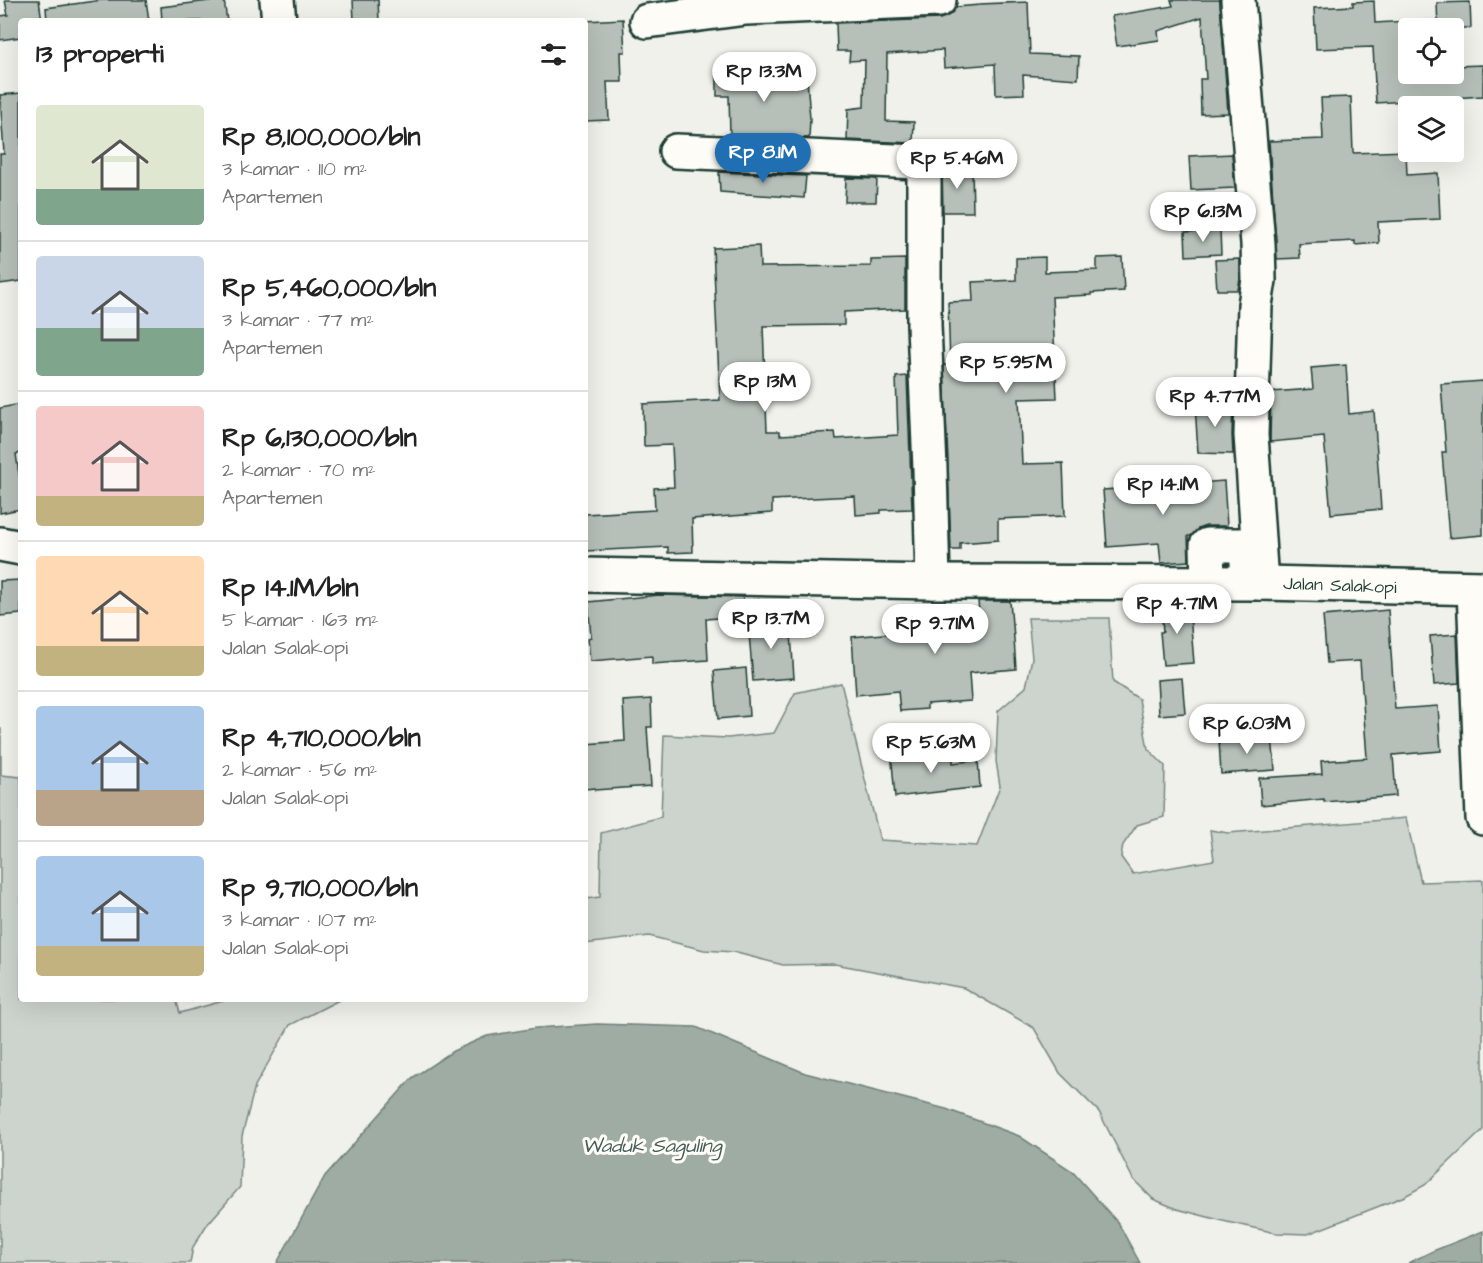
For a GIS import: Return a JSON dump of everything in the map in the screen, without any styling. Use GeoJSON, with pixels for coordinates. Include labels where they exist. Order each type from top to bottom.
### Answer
{"type":"FeatureCollection","features":[{"type":"Feature","properties":{"kind":"street"},"geometry":{"type":"LineString","coordinates":[[277,0],[279,18]]}},
{"type":"Feature","properties":{"kind":"street"},"geometry":{"type":"LineString","coordinates":[[647,21],[746,4],[939,0]]}},
{"type":"Feature","properties":{"kind":"street"},"geometry":{"type":"LineString","coordinates":[[1238,0],[1258,244],[1251,435],[1255,583]]}},
{"type":"Feature","properties":{"kind":"street"},"geometry":{"type":"LineString","coordinates":[[676,152],[917,162],[922,167],[924,174],[924,325],[933,582]]}},
{"type":"Feature","properties":{"kind":"street"},"geometry":{"type":"LineString","coordinates":[[0,544],[18,547]]}},
{"type":"Feature","properties":{"kind":"street","name":"Jalan Salakopi"},"geometry":{"type":"LineString","coordinates":[[588,574],[933,582],[1255,583],[1479,588]]}},
{"type":"Feature","properties":{"kind":"street"},"geometry":{"type":"LineString","coordinates":[[1479,588],[1483,818]]}},
{"type":"Feature","properties":{"kind":"shaded area"},"geometry":{"type":"Polygon","coordinates":[[[1028,618],[1109,618],[1113,682],[1139,699],[1148,749],[1165,766],[1164,817],[1137,825],[1123,845],[1121,857],[1133,874],[1214,860],[1210,830],[1228,833],[1406,818],[1421,882],[1483,880],[1483,1130],[1425,1185],[1405,1196],[1308,1234],[1276,1233],[1177,1209],[1153,1199],[1133,1179],[1099,1112],[1060,1073],[1034,1028],[964,988],[835,964],[783,965],[733,952],[704,950],[649,936],[588,944],[588,899],[600,897],[601,833],[661,817],[664,735],[728,738],[774,733],[795,693],[841,683],[880,840],[977,846],[1000,786],[996,761],[998,711],[1026,687],[1032,658],[1028,618]]]}},
{"type":"Feature","properties":{"kind":"shaded area"},"geometry":{"type":"Polygon","coordinates":[[[1,729],[1,775],[18,777],[18,1002],[177,1002],[180,1013],[219,1002],[335,1002],[290,1025],[255,1086],[242,1136],[240,1187],[206,1226],[193,1247],[190,1263],[0,1263],[1,729]]]}},
{"type":"Feature","properties":{"kind":"water","name":"Waduk Saguling"},"geometry":{"type":"Polygon","coordinates":[[[597,1024],[696,1027],[805,1073],[946,1109],[1019,1136],[1072,1171],[1118,1223],[1140,1263],[277,1263],[325,1176],[412,1078],[453,1051],[487,1036],[536,1028],[597,1024]]]}},
{"type":"Feature","properties":{"kind":"water"},"geometry":{"type":"Polygon","coordinates":[[[1483,1231],[1483,1263],[1408,1263],[1433,1251],[1483,1231]]]}},
{"type":"Feature","properties":{"kind":"building"},"geometry":{"type":"Polygon","coordinates":[[[5,0],[39,0],[42,18],[18,18],[18,37],[0,40],[0,16],[8,15],[5,0]]]}},
{"type":"Feature","properties":{"kind":"building"},"geometry":{"type":"Polygon","coordinates":[[[102,0],[146,0],[149,18],[47,18],[46,8],[102,0]]]}},
{"type":"Feature","properties":{"kind":"building"},"geometry":{"type":"Polygon","coordinates":[[[224,0],[227,18],[162,18],[161,7],[224,0]]]}},
{"type":"Feature","properties":{"kind":"building"},"geometry":{"type":"Polygon","coordinates":[[[353,0],[378,0],[379,18],[354,18],[353,0]]]}},
{"type":"Feature","properties":{"kind":"building"},"geometry":{"type":"Polygon","coordinates":[[[1171,0],[1220,0],[1228,113],[1201,114],[1200,79],[1206,79],[1202,17],[1158,31],[1159,40],[1117,46],[1112,16],[1173,6],[1171,0]]]}},
{"type":"Feature","properties":{"kind":"building"},"geometry":{"type":"Polygon","coordinates":[[[1374,1],[1375,23],[1398,22],[1398,84],[1464,84],[1464,66],[1483,65],[1483,96],[1398,96],[1398,102],[1376,103],[1373,47],[1316,49],[1314,8],[1353,6],[1353,2],[1374,1]]]}},
{"type":"Feature","properties":{"kind":"building"},"geometry":{"type":"Polygon","coordinates":[[[1028,2],[1030,54],[1079,56],[1078,79],[1023,75],[1024,94],[996,95],[995,64],[944,68],[943,50],[887,54],[886,121],[914,122],[913,143],[847,140],[848,109],[864,107],[865,60],[849,61],[850,51],[837,51],[836,23],[940,19],[949,15],[956,7],[1028,2]]]}},
{"type":"Feature","properties":{"kind":"building"},"geometry":{"type":"Polygon","coordinates":[[[1470,2],[1471,28],[1464,28],[1464,18],[1438,18],[1437,3],[1470,2]]]}},
{"type":"Feature","properties":{"kind":"building"},"geometry":{"type":"Polygon","coordinates":[[[623,19],[625,52],[621,52],[622,82],[607,82],[609,120],[588,121],[588,21],[623,19]]]}},
{"type":"Feature","properties":{"kind":"building"},"geometry":{"type":"Polygon","coordinates":[[[717,62],[752,62],[752,84],[807,78],[809,138],[730,135],[729,96],[717,96],[717,62]]]}},
{"type":"Feature","properties":{"kind":"building"},"geometry":{"type":"Polygon","coordinates":[[[18,93],[18,281],[0,284],[0,154],[4,154],[0,95],[18,93]]]}},
{"type":"Feature","properties":{"kind":"building"},"geometry":{"type":"Polygon","coordinates":[[[1351,97],[1353,153],[1398,151],[1398,162],[1406,162],[1407,175],[1438,173],[1440,219],[1378,222],[1379,243],[1355,245],[1355,241],[1299,244],[1300,258],[1277,259],[1269,141],[1323,139],[1321,98],[1351,97]]]}},
{"type":"Feature","properties":{"kind":"building"},"geometry":{"type":"Polygon","coordinates":[[[1232,154],[1235,188],[1191,190],[1189,156],[1232,154]]]}},
{"type":"Feature","properties":{"kind":"building"},"geometry":{"type":"Polygon","coordinates":[[[942,168],[972,168],[973,212],[943,212],[942,168]]]}},
{"type":"Feature","properties":{"kind":"building"},"geometry":{"type":"Polygon","coordinates":[[[719,172],[806,176],[804,198],[720,192],[719,172]]]}},
{"type":"Feature","properties":{"kind":"building"},"geometry":{"type":"Polygon","coordinates":[[[846,178],[877,179],[876,202],[845,202],[846,178]]]}},
{"type":"Feature","properties":{"kind":"building"},"geometry":{"type":"Polygon","coordinates":[[[1220,230],[1221,254],[1186,256],[1185,232],[1220,230]]]}},
{"type":"Feature","properties":{"kind":"building"},"geometry":{"type":"Polygon","coordinates":[[[759,246],[760,267],[871,266],[871,260],[905,259],[905,309],[844,312],[844,325],[763,326],[767,431],[780,431],[780,435],[835,432],[836,439],[898,435],[896,377],[907,376],[912,509],[881,510],[881,513],[856,515],[855,496],[772,500],[772,513],[692,519],[693,552],[668,553],[668,547],[588,551],[588,514],[655,510],[654,488],[674,487],[672,445],[644,446],[643,404],[720,400],[713,248],[759,246]]]}},
{"type":"Feature","properties":{"kind":"building"},"geometry":{"type":"Polygon","coordinates":[[[1045,257],[1045,272],[1097,270],[1097,258],[1122,257],[1124,291],[1052,297],[1057,398],[1019,399],[1022,464],[1063,463],[1065,516],[998,519],[998,540],[960,543],[960,550],[951,550],[944,365],[950,365],[948,302],[973,301],[972,282],[1016,280],[1016,258],[1045,257]]]}},
{"type":"Feature","properties":{"kind":"building"},"geometry":{"type":"Polygon","coordinates":[[[1240,259],[1238,290],[1217,290],[1215,260],[1240,259]]]}},
{"type":"Feature","properties":{"kind":"building"},"geometry":{"type":"Polygon","coordinates":[[[1346,365],[1349,414],[1374,411],[1381,509],[1331,514],[1324,437],[1270,442],[1271,392],[1313,389],[1311,368],[1346,365]]]}},
{"type":"Feature","properties":{"kind":"building"},"geometry":{"type":"Polygon","coordinates":[[[1483,381],[1483,535],[1449,538],[1442,452],[1446,452],[1441,384],[1483,381]]]}},
{"type":"Feature","properties":{"kind":"building"},"geometry":{"type":"Polygon","coordinates":[[[1233,401],[1233,454],[1198,453],[1195,404],[1233,401]]]}},
{"type":"Feature","properties":{"kind":"building"},"geometry":{"type":"Polygon","coordinates":[[[18,405],[18,454],[16,454],[18,510],[0,513],[0,408],[18,405]]]}},
{"type":"Feature","properties":{"kind":"building"},"geometry":{"type":"Polygon","coordinates":[[[1224,481],[1227,526],[1206,526],[1188,536],[1189,561],[1161,563],[1159,543],[1107,547],[1103,490],[1224,481]]]}},
{"type":"Feature","properties":{"kind":"building"},"geometry":{"type":"Polygon","coordinates":[[[18,580],[18,614],[0,616],[0,581],[18,580]]]}},
{"type":"Feature","properties":{"kind":"building"},"geometry":{"type":"Polygon","coordinates":[[[659,595],[743,597],[744,616],[706,619],[708,660],[652,664],[652,656],[590,661],[588,638],[591,637],[588,602],[659,595]]]}},
{"type":"Feature","properties":{"kind":"building"},"geometry":{"type":"Polygon","coordinates":[[[978,601],[1010,601],[1016,669],[969,673],[971,701],[927,704],[927,709],[900,711],[898,691],[856,695],[852,637],[893,633],[892,619],[979,612],[978,601]]]}},
{"type":"Feature","properties":{"kind":"building"},"geometry":{"type":"Polygon","coordinates":[[[1189,603],[1194,663],[1163,665],[1160,632],[1163,632],[1161,606],[1189,603]]]}},
{"type":"Feature","properties":{"kind":"building"},"geometry":{"type":"Polygon","coordinates":[[[1388,610],[1395,709],[1438,706],[1441,751],[1393,755],[1396,796],[1261,805],[1259,778],[1322,774],[1321,761],[1367,758],[1360,661],[1327,663],[1323,616],[1388,610]]]}},
{"type":"Feature","properties":{"kind":"building"},"geometry":{"type":"Polygon","coordinates":[[[790,619],[794,678],[753,681],[748,622],[790,619]]]}},
{"type":"Feature","properties":{"kind":"building"},"geometry":{"type":"Polygon","coordinates":[[[1457,634],[1459,683],[1434,685],[1430,636],[1457,634]]]}},
{"type":"Feature","properties":{"kind":"building"},"geometry":{"type":"Polygon","coordinates":[[[746,668],[749,716],[718,719],[714,671],[746,668]]]}},
{"type":"Feature","properties":{"kind":"building"},"geometry":{"type":"Polygon","coordinates":[[[1182,678],[1185,713],[1159,715],[1157,680],[1182,678]]]}},
{"type":"Feature","properties":{"kind":"building"},"geometry":{"type":"Polygon","coordinates":[[[651,699],[652,727],[647,727],[651,786],[588,789],[588,744],[625,741],[623,701],[651,699]]]}},
{"type":"Feature","properties":{"kind":"building"},"geometry":{"type":"Polygon","coordinates":[[[1272,736],[1275,770],[1221,774],[1219,741],[1272,736]]]}},
{"type":"Feature","properties":{"kind":"building"},"geometry":{"type":"Polygon","coordinates":[[[921,749],[922,760],[953,757],[953,763],[978,760],[980,787],[895,797],[891,751],[921,749]]]}}]}
